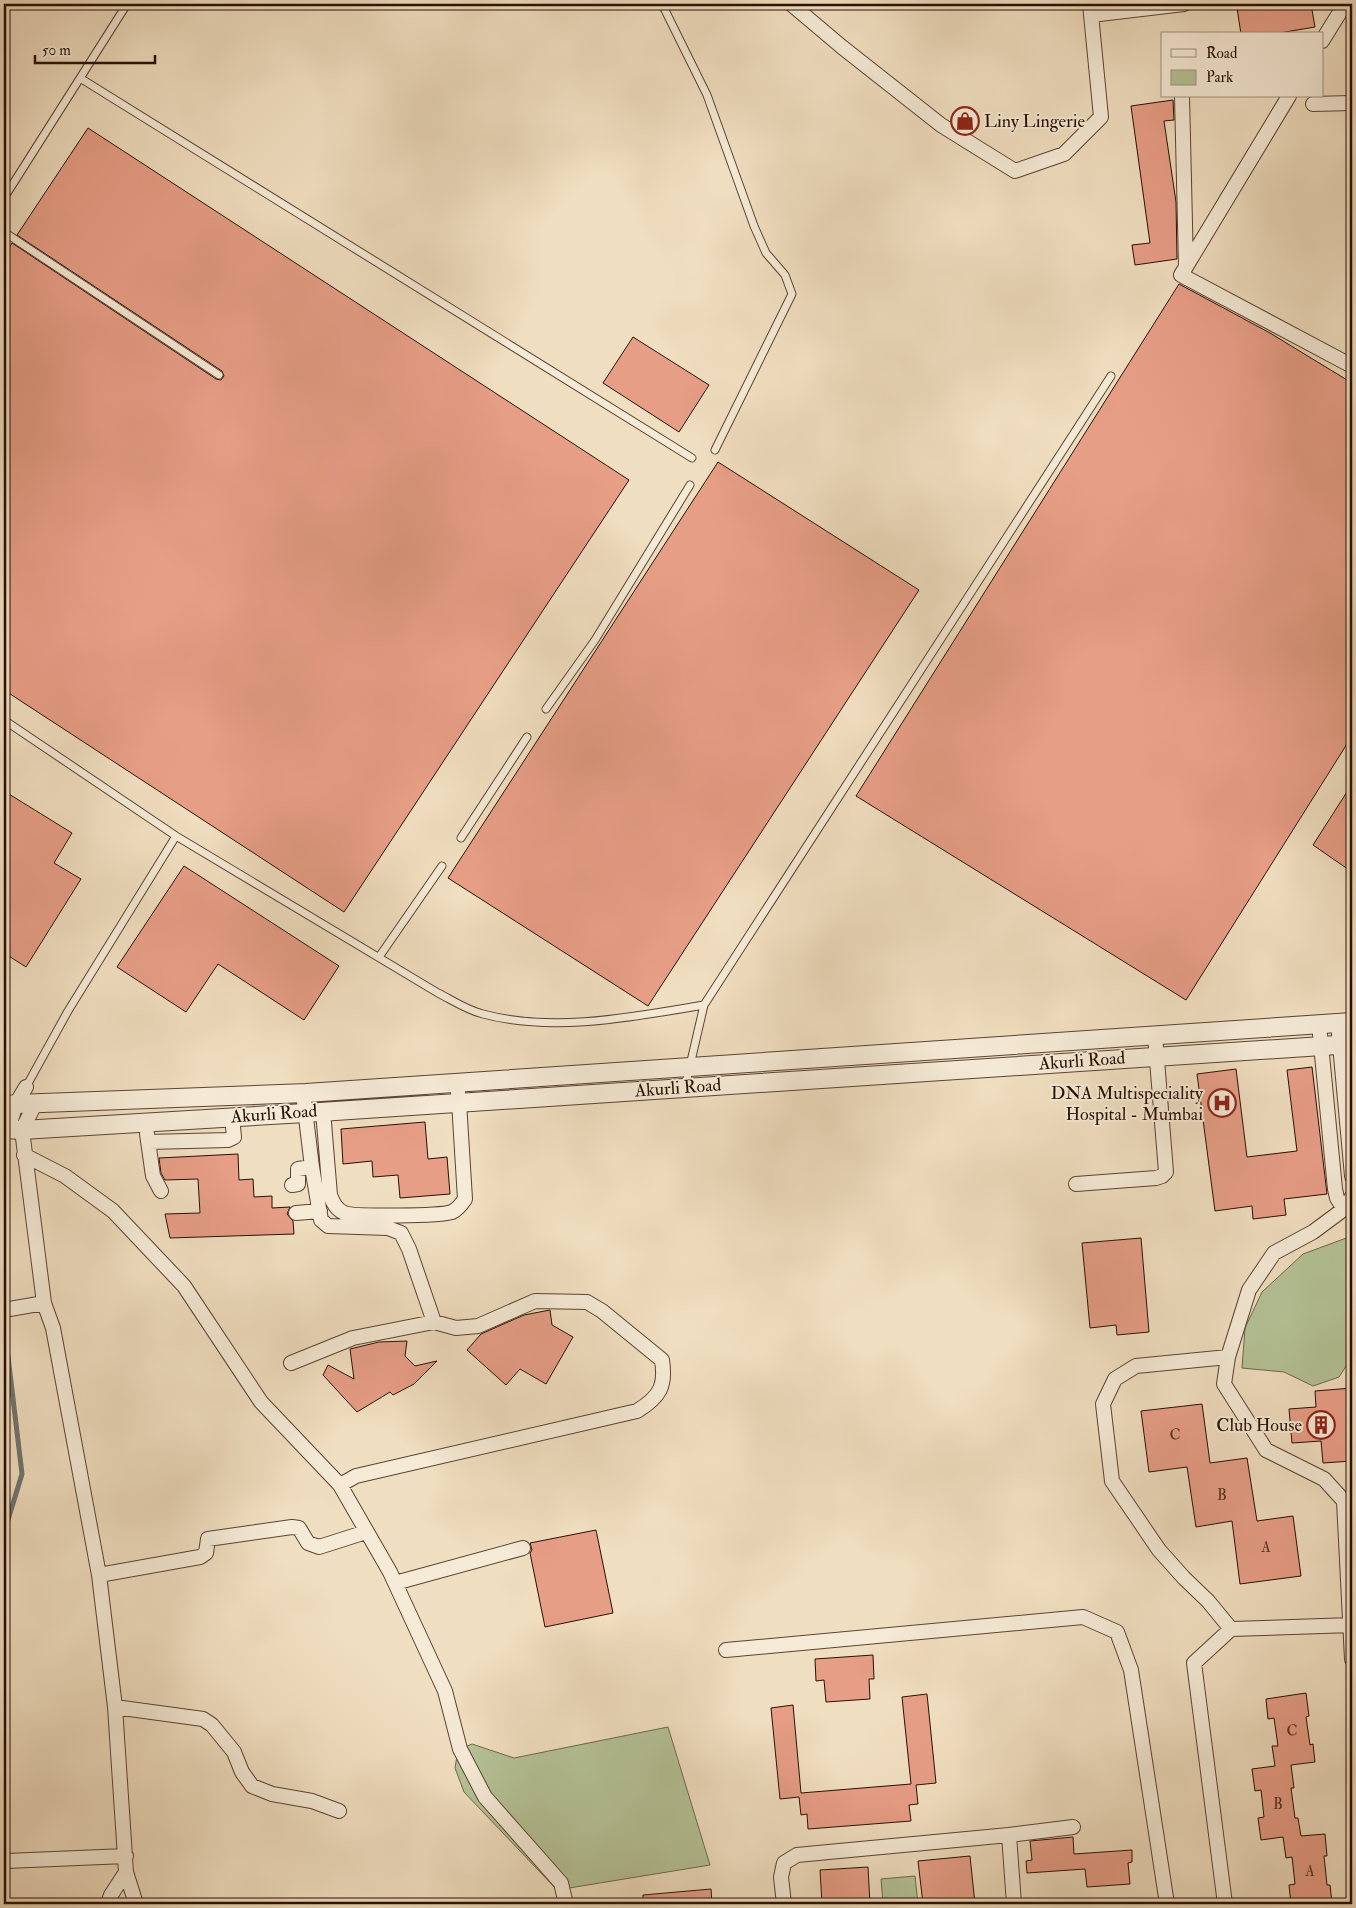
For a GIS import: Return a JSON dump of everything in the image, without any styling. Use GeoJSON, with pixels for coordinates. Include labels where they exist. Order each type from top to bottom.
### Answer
{"type":"FeatureCollection","features":[{"type":"Feature","properties":{"kind":"street"},"geometry":{"type":"LineString","coordinates":[[791,4],[842,47],[941,124],[1015,170],[1064,154],[1100,117],[1090,10],[1184,4]]}},
{"type":"Feature","properties":{"kind":"street"},"geometry":{"type":"LineString","coordinates":[[1324,38],[1344,4]]}},
{"type":"Feature","properties":{"kind":"street"},"geometry":{"type":"LineString","coordinates":[[1182,98],[1186,267]]}},
{"type":"Feature","properties":{"kind":"street"},"geometry":{"type":"LineString","coordinates":[[1288,98],[1181,275],[1352,366]]}},
{"type":"Feature","properties":{"kind":"street"},"geometry":{"type":"LineString","coordinates":[[1312,104],[1352,103]]}},
{"type":"Feature","properties":{"kind":"street"},"geometry":{"type":"LineString","coordinates":[[1345,1022],[1352,1176]]}},
{"type":"Feature","properties":{"kind":"street","name":"Akurli Road"},"geometry":{"type":"LineString","coordinates":[[10,1105],[303,1093],[1345,1022]]}},
{"type":"Feature","properties":{"kind":"street"},"geometry":{"type":"LineString","coordinates":[[1319,1024],[1335,1190],[1337,1198],[1344,1209]]}},
{"type":"Feature","properties":{"kind":"street"},"geometry":{"type":"LineString","coordinates":[[1218,1030],[1221,1052]]}},
{"type":"Feature","properties":{"kind":"street"},"geometry":{"type":"LineString","coordinates":[[1076,1184],[1156,1178],[1166,1172],[1155,1035]]}},
{"type":"Feature","properties":{"kind":"street"},"geometry":{"type":"LineString","coordinates":[[1067,1041],[1069,1062]]}},
{"type":"Feature","properties":{"kind":"street","name":"Akurli Road"},"geometry":{"type":"LineString","coordinates":[[11,1129],[305,1113],[1346,1044]]}},
{"type":"Feature","properties":{"kind":"street"},"geometry":{"type":"LineString","coordinates":[[978,1047],[981,1068]]}},
{"type":"Feature","properties":{"kind":"street"},"geometry":{"type":"LineString","coordinates":[[909,1052],[912,1072]]}},
{"type":"Feature","properties":{"kind":"street"},"geometry":{"type":"LineString","coordinates":[[851,1056],[851,1076]]}},
{"type":"Feature","properties":{"kind":"street"},"geometry":{"type":"LineString","coordinates":[[776,1061],[776,1081]]}},
{"type":"Feature","properties":{"kind":"street"},"geometry":{"type":"LineString","coordinates":[[569,1075],[570,1095]]}},
{"type":"Feature","properties":{"kind":"street"},"geometry":{"type":"LineString","coordinates":[[323,1111],[330,1195],[336,1208],[345,1214],[407,1216],[450,1213],[459,1208],[465,1199],[460,1102],[457,1083]]}},
{"type":"Feature","properties":{"kind":"street"},"geometry":{"type":"LineString","coordinates":[[26,1087],[10,1105],[11,1129],[24,1154],[44,1303],[53,1328],[99,1575],[116,1706],[126,1872],[136,1904]]}},
{"type":"Feature","properties":{"kind":"street"},"geometry":{"type":"LineString","coordinates":[[303,1093],[321,1220],[328,1226],[388,1228],[401,1234],[409,1248],[434,1322]]}},
{"type":"Feature","properties":{"kind":"street"},"geometry":{"type":"LineString","coordinates":[[133,1100],[148,1142],[153,1176],[161,1191]]}},
{"type":"Feature","properties":{"kind":"street"},"geometry":{"type":"LineString","coordinates":[[11,1129],[35,1104]]}},
{"type":"Feature","properties":{"kind":"street"},"geometry":{"type":"LineString","coordinates":[[148,1142],[228,1140],[234,1138],[232,1117]]}},
{"type":"Feature","properties":{"kind":"street"},"geometry":{"type":"LineString","coordinates":[[24,1154],[65,1176],[113,1212],[184,1286],[261,1402],[340,1485],[395,1582],[445,1691],[460,1749],[485,1797],[562,1883],[566,1904]]}},
{"type":"Feature","properties":{"kind":"street"},"geometry":{"type":"LineString","coordinates":[[292,1185],[298,1184],[296,1170],[312,1167]]}},
{"type":"Feature","properties":{"kind":"street"},"geometry":{"type":"LineString","coordinates":[[1352,1197],[1344,1209],[1313,1232],[1274,1253],[1249,1290],[1228,1357],[1224,1384],[1266,1450],[1324,1479],[1344,1501],[1352,1658]]}},
{"type":"Feature","properties":{"kind":"street"},"geometry":{"type":"LineString","coordinates":[[296,1213],[320,1211]]}},
{"type":"Feature","properties":{"kind":"street"},"geometry":{"type":"LineString","coordinates":[[291,1363],[353,1338],[434,1322],[456,1328],[478,1326],[535,1301],[587,1302],[602,1311],[662,1360],[664,1373],[660,1391],[650,1403],[637,1411],[356,1476],[340,1485]]}},
{"type":"Feature","properties":{"kind":"street"},"geometry":{"type":"LineString","coordinates":[[4,1310],[44,1303]]}},
{"type":"Feature","properties":{"kind":"street"},"geometry":{"type":"LineString","coordinates":[[1228,1357],[1136,1366],[1116,1379],[1103,1404],[1112,1481],[1159,1550],[1208,1601],[1231,1629]]}},
{"type":"Feature","properties":{"kind":"street"},"geometry":{"type":"LineString","coordinates":[[99,1575],[200,1557],[206,1553],[208,1539],[292,1527],[299,1528],[308,1543],[319,1547],[366,1532]]}},
{"type":"Feature","properties":{"kind":"street"},"geometry":{"type":"LineString","coordinates":[[395,1582],[524,1548]]}},
{"type":"Feature","properties":{"kind":"street"},"geometry":{"type":"LineString","coordinates":[[726,1650],[1083,1617],[1117,1632],[1131,1670],[1167,1904]]}},
{"type":"Feature","properties":{"kind":"street"},"geometry":{"type":"LineString","coordinates":[[1225,1904],[1194,1664],[1231,1629],[1351,1626]]}},
{"type":"Feature","properties":{"kind":"street"},"geometry":{"type":"LineString","coordinates":[[116,1706],[203,1720],[212,1725],[234,1752],[242,1772],[252,1786],[272,1794],[312,1802],[339,1811]]}},
{"type":"Feature","properties":{"kind":"street"},"geometry":{"type":"LineString","coordinates":[[784,1904],[781,1877],[784,1863],[797,1854],[1009,1835],[1073,1826]]}},
{"type":"Feature","properties":{"kind":"street"},"geometry":{"type":"LineString","coordinates":[[1009,1835],[1014,1904]]}},
{"type":"Feature","properties":{"kind":"street"},"geometry":{"type":"LineString","coordinates":[[6,1861],[126,1856]]}},
{"type":"Feature","properties":{"kind":"street"},"geometry":{"type":"LineString","coordinates":[[108,1904],[110,1895],[126,1872]]}},
{"type":"Feature","properties":{"kind":"lane"},"geometry":{"type":"LineString","coordinates":[[4,198],[127,4]]}},
{"type":"Feature","properties":{"kind":"lane"},"geometry":{"type":"LineString","coordinates":[[662,4],[707,95],[754,226],[766,253],[785,274],[792,294],[715,450]]}},
{"type":"Feature","properties":{"kind":"lane"},"geometry":{"type":"LineString","coordinates":[[80,78],[692,458]]}},
{"type":"Feature","properties":{"kind":"lane"},"geometry":{"type":"LineString","coordinates":[[4,232],[219,375]]}},
{"type":"Feature","properties":{"kind":"lane"},"geometry":{"type":"LineString","coordinates":[[685,1087],[688,1067],[704,1005],[1111,376]]}},
{"type":"Feature","properties":{"kind":"lane"},"geometry":{"type":"LineString","coordinates":[[546,710],[595,640],[690,485]]}},
{"type":"Feature","properties":{"kind":"lane"},"geometry":{"type":"LineString","coordinates":[[4,720],[176,836],[438,993],[480,1013],[508,1020],[543,1022],[589,1021],[629,1017],[704,1005]]}},
{"type":"Feature","properties":{"kind":"lane"},"geometry":{"type":"LineString","coordinates":[[461,838],[528,737]]}},
{"type":"Feature","properties":{"kind":"lane"},"geometry":{"type":"LineString","coordinates":[[26,1087],[68,1010],[176,836]]}},
{"type":"Feature","properties":{"kind":"lane"},"geometry":{"type":"LineString","coordinates":[[379,957],[442,866]]}},
{"type":"Feature","properties":{"kind":"green space"},"geometry":{"type":"Polygon","coordinates":[[[1352,1233],[1352,1357],[1339,1377],[1313,1386],[1284,1372],[1242,1368],[1245,1328],[1262,1292],[1303,1254],[1349,1237],[1352,1233]]]}},
{"type":"Feature","properties":{"kind":"green space"},"geometry":{"type":"Polygon","coordinates":[[[668,1727],[710,1865],[557,1890],[464,1792],[455,1768],[458,1750],[472,1744],[514,1758],[668,1727]]]}},
{"type":"Feature","properties":{"kind":"green space"},"geometry":{"type":"Polygon","coordinates":[[[915,1876],[918,1904],[883,1904],[881,1879],[915,1876]]]}},
{"type":"Feature","properties":{"kind":"building"},"geometry":{"type":"Polygon","coordinates":[[[1272,4],[1311,4],[1315,27],[1285,32],[1241,32],[1237,8],[1272,4]]]}},
{"type":"Feature","properties":{"kind":"building"},"geometry":{"type":"Polygon","coordinates":[[[1173,100],[1174,120],[1164,121],[1176,202],[1177,259],[1135,265],[1132,245],[1150,243],[1131,106],[1173,100]]]}},
{"type":"Feature","properties":{"kind":"building"},"geometry":{"type":"Polygon","coordinates":[[[88,128],[629,480],[344,912],[4,690],[4,255],[12,243],[216,379],[221,380],[224,376],[222,371],[17,235],[88,128]]]}},
{"type":"Feature","properties":{"kind":"building"},"geometry":{"type":"Polygon","coordinates":[[[1179,284],[1270,333],[1352,383],[1352,736],[1186,1000],[856,796],[1179,284]]]}},
{"type":"Feature","properties":{"kind":"building"},"geometry":{"type":"Polygon","coordinates":[[[633,337],[709,385],[679,432],[603,383],[633,337]]]}},
{"type":"Feature","properties":{"kind":"building"},"geometry":{"type":"Polygon","coordinates":[[[718,462],[919,590],[648,1006],[448,878],[718,462]]]}},
{"type":"Feature","properties":{"kind":"building"},"geometry":{"type":"Polygon","coordinates":[[[1352,784],[1352,872],[1313,845],[1352,784]]]}},
{"type":"Feature","properties":{"kind":"building"},"geometry":{"type":"Polygon","coordinates":[[[4,791],[72,833],[54,863],[81,879],[26,967],[4,953],[4,791]]]}},
{"type":"Feature","properties":{"kind":"building"},"geometry":{"type":"Polygon","coordinates":[[[184,866],[339,966],[304,1020],[218,964],[186,1012],[117,967],[184,866]]]}},
{"type":"Feature","properties":{"kind":"building"},"geometry":{"type":"Polygon","coordinates":[[[1312,1067],[1327,1194],[1284,1199],[1286,1215],[1253,1219],[1252,1206],[1215,1211],[1197,1074],[1236,1069],[1247,1157],[1297,1151],[1287,1070],[1312,1067]]]}},
{"type":"Feature","properties":{"kind":"building"},"geometry":{"type":"Polygon","coordinates":[[[425,1122],[428,1159],[447,1157],[450,1194],[400,1198],[398,1175],[373,1177],[372,1161],[343,1164],[341,1129],[425,1122]]]}},
{"type":"Feature","properties":{"kind":"building"},"geometry":{"type":"Polygon","coordinates":[[[238,1154],[239,1180],[253,1179],[254,1197],[272,1196],[272,1208],[290,1207],[287,1214],[293,1221],[294,1234],[170,1238],[165,1214],[200,1213],[198,1179],[165,1180],[161,1173],[159,1158],[238,1154]]]}},
{"type":"Feature","properties":{"kind":"building"},"geometry":{"type":"Polygon","coordinates":[[[1141,1238],[1149,1332],[1117,1335],[1116,1325],[1090,1328],[1082,1243],[1141,1238]]]}},
{"type":"Feature","properties":{"kind":"building"},"geometry":{"type":"Polygon","coordinates":[[[550,1310],[552,1325],[573,1337],[546,1384],[520,1369],[506,1385],[467,1350],[481,1334],[524,1315],[550,1310]]]}},
{"type":"Feature","properties":{"kind":"building"},"geometry":{"type":"Polygon","coordinates":[[[407,1341],[405,1356],[415,1366],[437,1361],[414,1384],[393,1395],[390,1392],[357,1412],[323,1375],[328,1365],[354,1379],[350,1349],[379,1342],[407,1341]]]}},
{"type":"Feature","properties":{"kind":"building","name":"Club House"},"geometry":{"type":"Polygon","coordinates":[[[1352,1388],[1352,1461],[1323,1463],[1321,1441],[1292,1443],[1289,1409],[1316,1407],[1315,1391],[1352,1388]]]}},
{"type":"Feature","properties":{"kind":"building"},"geometry":{"type":"Polygon","coordinates":[[[1202,1404],[1210,1463],[1247,1458],[1257,1521],[1293,1516],[1301,1576],[1240,1584],[1232,1521],[1196,1527],[1187,1467],[1149,1472],[1141,1411],[1202,1404]]]}},
{"type":"Feature","properties":{"kind":"building"},"geometry":{"type":"Polygon","coordinates":[[[596,1530],[613,1613],[545,1627],[530,1553],[532,1550],[530,1543],[596,1530]]]}},
{"type":"Feature","properties":{"kind":"building"},"geometry":{"type":"Polygon","coordinates":[[[873,1655],[874,1679],[869,1679],[870,1699],[826,1702],[824,1680],[816,1681],[815,1659],[873,1655]]]}},
{"type":"Feature","properties":{"kind":"building"},"geometry":{"type":"Polygon","coordinates":[[[1306,1693],[1309,1716],[1306,1717],[1310,1745],[1313,1744],[1315,1762],[1291,1765],[1294,1788],[1291,1788],[1295,1818],[1298,1818],[1301,1836],[1325,1834],[1327,1856],[1324,1856],[1327,1885],[1330,1885],[1332,1903],[1291,1904],[1289,1885],[1295,1884],[1292,1857],[1286,1858],[1283,1837],[1261,1840],[1258,1818],[1264,1817],[1261,1790],[1255,1791],[1252,1769],[1275,1766],[1272,1746],[1278,1746],[1274,1718],[1268,1719],[1266,1699],[1306,1693]]]}},
{"type":"Feature","properties":{"kind":"building"},"geometry":{"type":"Polygon","coordinates":[[[927,1694],[936,1783],[916,1785],[918,1804],[909,1805],[911,1821],[808,1829],[807,1814],[801,1815],[799,1797],[780,1799],[771,1708],[793,1705],[801,1793],[911,1784],[902,1697],[927,1694]]]}},
{"type":"Feature","properties":{"kind":"building"},"geometry":{"type":"Polygon","coordinates":[[[1073,1837],[1074,1854],[1132,1850],[1132,1862],[1128,1863],[1130,1884],[1087,1887],[1085,1869],[1027,1873],[1026,1861],[1032,1860],[1030,1841],[1073,1837]]]}},
{"type":"Feature","properties":{"kind":"building"},"geometry":{"type":"Polygon","coordinates":[[[970,1856],[975,1904],[923,1904],[918,1861],[970,1856]]]}},
{"type":"Feature","properties":{"kind":"building"},"geometry":{"type":"Polygon","coordinates":[[[868,1867],[870,1904],[822,1904],[820,1870],[868,1867]]]}},
{"type":"Feature","properties":{"kind":"building"},"geometry":{"type":"Polygon","coordinates":[[[711,1889],[712,1904],[643,1904],[643,1895],[711,1889]]]}},
{"type":"Feature","properties":{"kind":"waterway"},"geometry":{"type":"LineString","coordinates":[[4,1323],[22,1474],[4,1533]]}},
{"type":"Feature","properties":{"kind":"place","name":"Liny Lingerie"},"geometry":{"type":"Point","coordinates":[965,121]}},
{"type":"Feature","properties":{"kind":"place","name":"DNA Multispeciality Hospital - Mumbai"},"geometry":{"type":"Point","coordinates":[1222,1103]}},
{"type":"Feature","properties":{"kind":"place","name":"Club House"},"geometry":{"type":"Point","coordinates":[1321,1425]}}]}
